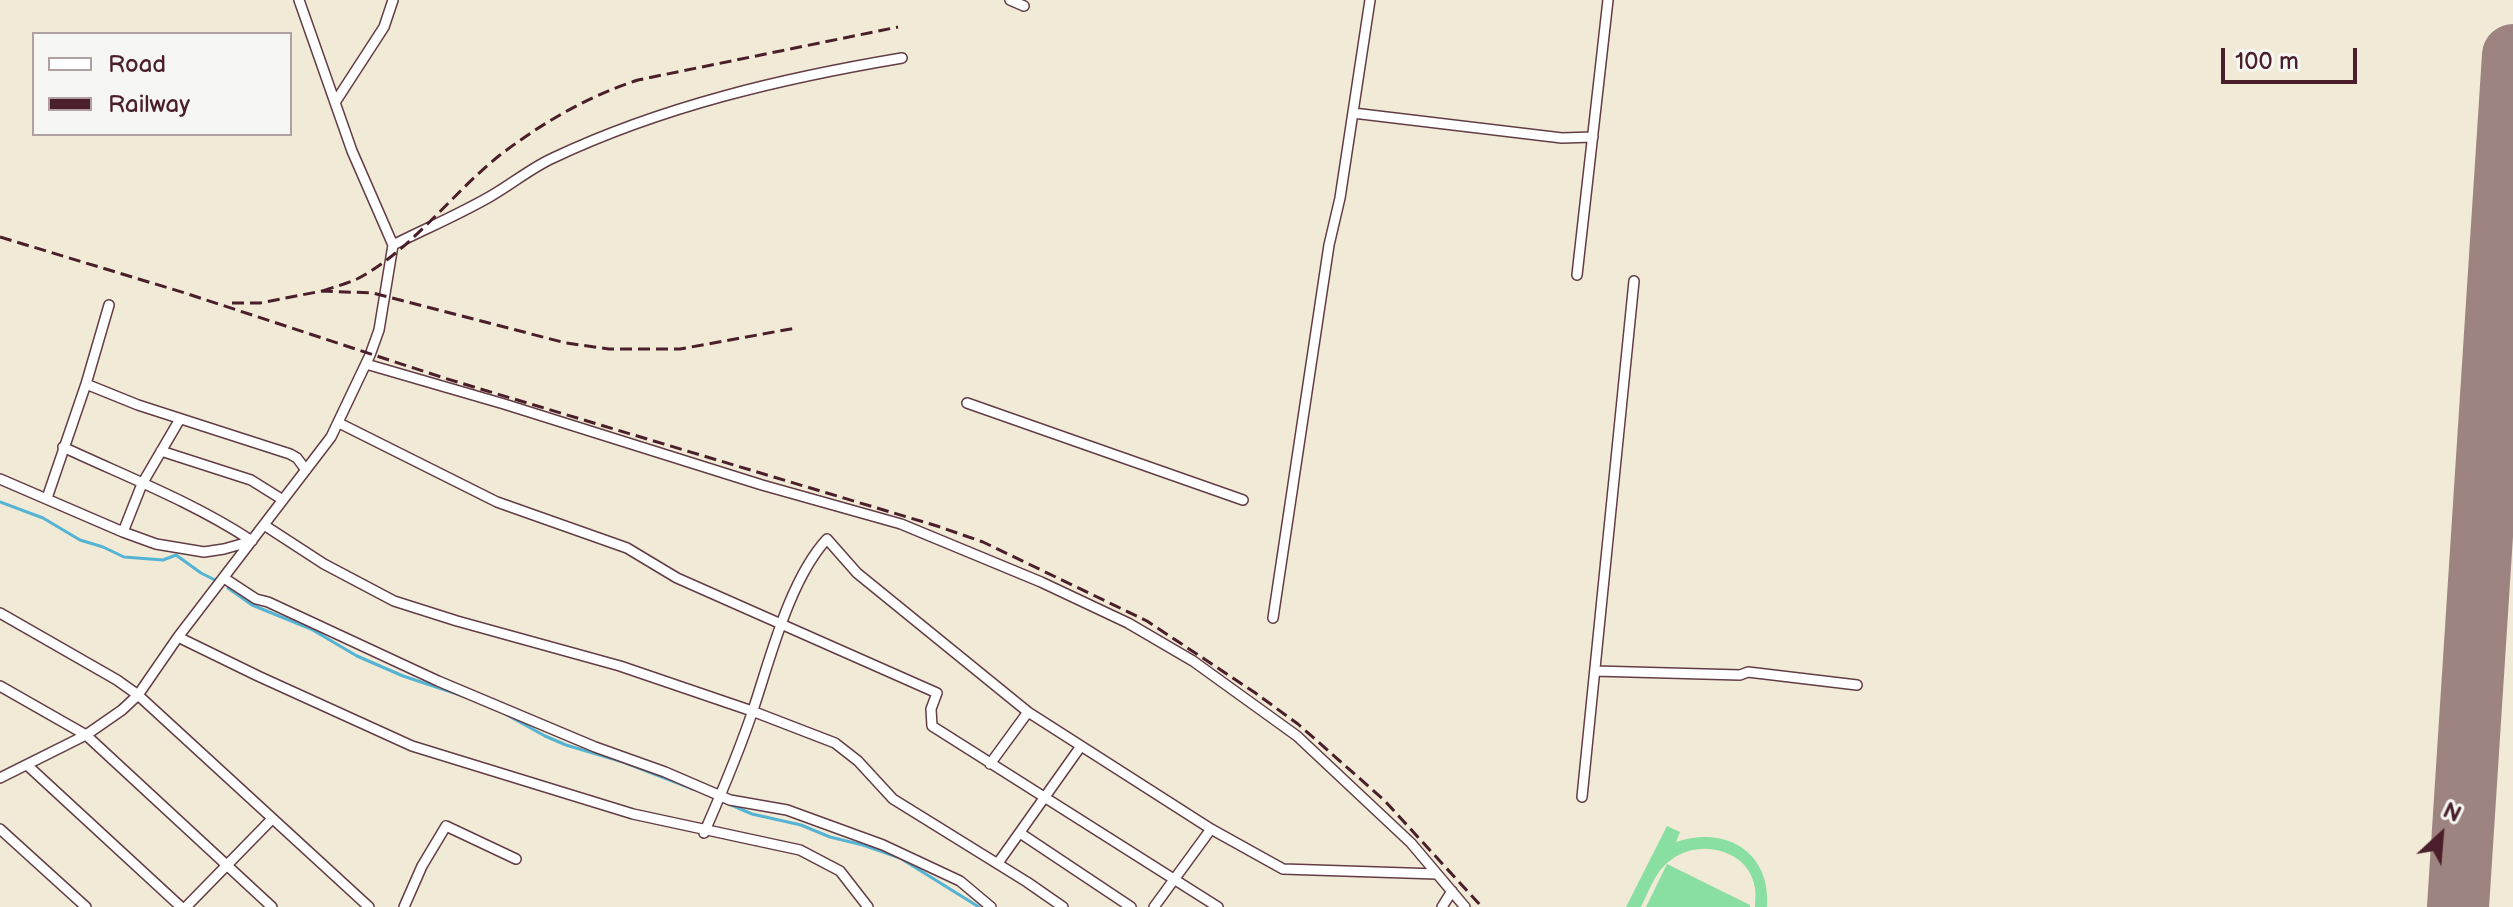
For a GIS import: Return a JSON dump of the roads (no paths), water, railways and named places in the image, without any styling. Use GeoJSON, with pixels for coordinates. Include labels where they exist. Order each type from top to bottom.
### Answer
{"type":"FeatureCollection","features":[{"type":"Feature","properties":{"kind":"street"},"geometry":{"type":"LineString","coordinates":[[1,775],[86,735],[138,695],[339,423],[366,364],[379,330],[393,245],[352,151],[299,0]]}},
{"type":"Feature","properties":{"kind":"street"},"geometry":{"type":"LineString","coordinates":[[336,101],[384,27],[393,0]]}},
{"type":"Feature","properties":{"kind":"street"},"geometry":{"type":"LineString","coordinates":[[1010,0],[1024,6]]}},
{"type":"Feature","properties":{"kind":"street"},"geometry":{"type":"LineString","coordinates":[[1273,618],[1329,245],[1340,198],[1370,0]]}},
{"type":"Feature","properties":{"kind":"street"},"geometry":{"type":"LineString","coordinates":[[1577,275],[1608,0]]}},
{"type":"Feature","properties":{"kind":"street"},"geometry":{"type":"LineString","coordinates":[[393,245],[489,197],[549,159],[592,141],[705,101],[779,81],[902,58]]}},
{"type":"Feature","properties":{"kind":"street"},"geometry":{"type":"LineString","coordinates":[[1353,113],[1562,138],[1593,137]]}},
{"type":"Feature","properties":{"kind":"street"},"geometry":{"type":"LineString","coordinates":[[1582,797],[1634,281]]}},
{"type":"Feature","properties":{"kind":"street"},"geometry":{"type":"LineString","coordinates":[[47,498],[109,305]]}},
{"type":"Feature","properties":{"kind":"street"},"geometry":{"type":"LineString","coordinates":[[366,364],[762,485],[901,524],[1041,582],[1128,623],[1193,661],[1297,736],[1411,843],[1465,907]]}},
{"type":"Feature","properties":{"kind":"street"},"geometry":{"type":"LineString","coordinates":[[86,384],[138,405],[290,454],[306,470]]}},
{"type":"Feature","properties":{"kind":"street"},"geometry":{"type":"LineString","coordinates":[[967,403],[1243,500]]}},
{"type":"Feature","properties":{"kind":"street"},"geometry":{"type":"LineString","coordinates":[[123,532],[142,484],[180,419]]}},
{"type":"Feature","properties":{"kind":"street"},"geometry":{"type":"LineString","coordinates":[[339,423],[497,502],[627,548],[677,578],[937,693],[931,709],[932,726],[1218,907]]}},
{"type":"Feature","properties":{"kind":"street"},"geometry":{"type":"LineString","coordinates":[[63,447],[213,516],[252,541]]}},
{"type":"Feature","properties":{"kind":"street"},"geometry":{"type":"LineString","coordinates":[[161,451],[251,480],[283,500]]}},
{"type":"Feature","properties":{"kind":"street"},"geometry":{"type":"LineString","coordinates":[[0,479],[156,544],[204,552],[252,541]]}},
{"type":"Feature","properties":{"kind":"street"},"geometry":{"type":"LineString","coordinates":[[264,525],[324,564],[394,601],[620,666],[835,743],[858,761],[893,799],[1063,907]]}},
{"type":"Feature","properties":{"kind":"street"},"geometry":{"type":"LineString","coordinates":[[705,832],[752,711],[780,624],[810,561],[827,539],[857,573],[1028,712],[1211,829],[1283,869],[1437,874]]}},
{"type":"Feature","properties":{"kind":"street"},"geometry":{"type":"LineString","coordinates":[[224,578],[256,599],[595,747],[730,800],[812,817],[883,845],[960,881],[991,907]]}},
{"type":"Feature","properties":{"kind":"street"},"geometry":{"type":"LineString","coordinates":[[0,613],[138,695],[369,907]]}},
{"type":"Feature","properties":{"kind":"street"},"geometry":{"type":"LineString","coordinates":[[178,637],[412,746],[633,814],[705,832],[800,850],[840,871],[868,907]]}},
{"type":"Feature","properties":{"kind":"street"},"geometry":{"type":"LineString","coordinates":[[1595,671],[1740,675],[1748,672],[1857,685]]}},
{"type":"Feature","properties":{"kind":"street"},"geometry":{"type":"LineString","coordinates":[[0,686],[86,735],[272,907]]}},
{"type":"Feature","properties":{"kind":"street"},"geometry":{"type":"LineString","coordinates":[[990,764],[1028,712]]}},
{"type":"Feature","properties":{"kind":"street"},"geometry":{"type":"LineString","coordinates":[[998,863],[1081,746]]}},
{"type":"Feature","properties":{"kind":"street"},"geometry":{"type":"LineString","coordinates":[[27,765],[184,907],[272,819]]}},
{"type":"Feature","properties":{"kind":"street"},"geometry":{"type":"LineString","coordinates":[[404,907],[422,866],[446,826],[516,859]]}},
{"type":"Feature","properties":{"kind":"street"},"geometry":{"type":"LineString","coordinates":[[0,829],[86,907]]}},
{"type":"Feature","properties":{"kind":"street"},"geometry":{"type":"LineString","coordinates":[[1154,907],[1211,829]]}},
{"type":"Feature","properties":{"kind":"street"},"geometry":{"type":"LineString","coordinates":[[1020,833],[1131,907]]}},
{"type":"Feature","properties":{"kind":"street"},"geometry":{"type":"LineString","coordinates":[[1442,907],[1452,891]]}},
{"type":"Feature","properties":{"kind":"waterway"},"geometry":{"type":"LineString","coordinates":[[0,502],[43,518],[80,540],[124,557],[163,560],[176,555],[219,582]]}},
{"type":"Feature","properties":{"kind":"waterway"},"geometry":{"type":"LineString","coordinates":[[228,588],[252,605],[311,629],[357,656],[403,676],[463,696]]}},
{"type":"Feature","properties":{"kind":"waterway"},"geometry":{"type":"LineString","coordinates":[[507,715],[566,745],[623,762],[693,789]]}},
{"type":"Feature","properties":{"kind":"waterway"},"geometry":{"type":"LineString","coordinates":[[729,804],[752,814],[801,825],[900,858],[979,907]]}},
{"type":"Feature","properties":{"kind":"railway"},"geometry":{"type":"LineString","coordinates":[[322,291],[357,279],[376,267],[413,238],[500,155],[583,102],[638,80],[898,27]]}},
{"type":"Feature","properties":{"kind":"railway"},"geometry":{"type":"LineString","coordinates":[[0,237],[185,293],[444,378],[983,542],[1147,621],[1298,724],[1384,800],[1482,907]]}},
{"type":"Feature","properties":{"kind":"railway"},"geometry":{"type":"LineString","coordinates":[[232,303],[260,303],[322,291],[373,293],[566,343],[609,349],[680,349],[796,328]]}}]}
